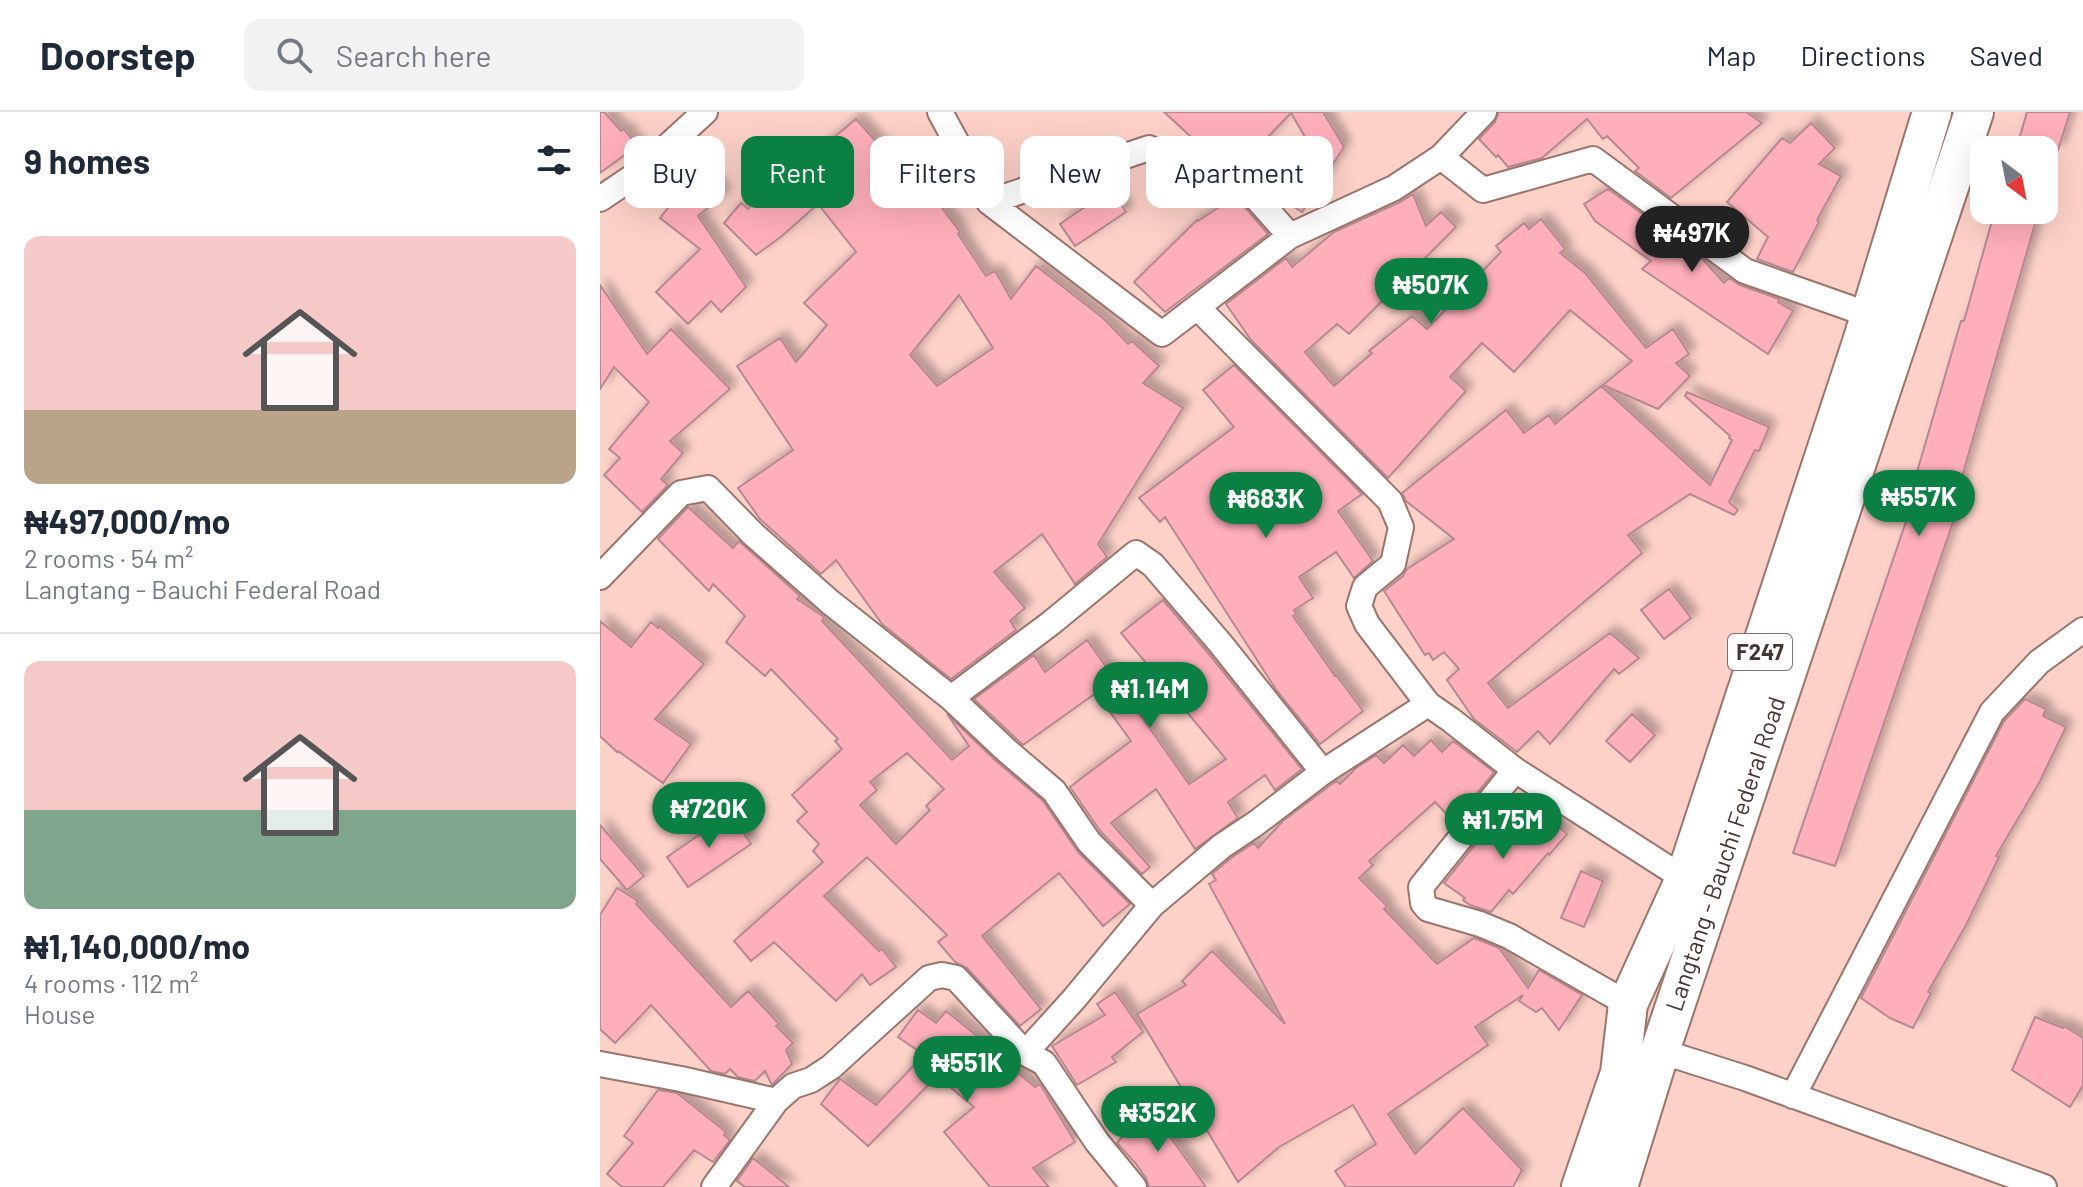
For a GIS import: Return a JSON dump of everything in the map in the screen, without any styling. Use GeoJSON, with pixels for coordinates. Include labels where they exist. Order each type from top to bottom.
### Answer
{"type":"FeatureCollection","features":[{"type":"Feature","properties":{"kind":"main road","name":"F247"},"geometry":{"type":"LineString","coordinates":[[1581,1187],[1620,1073],[1628,1004],[1685,879],[1857,357],[1932,112]]}},
{"type":"Feature","properties":{"kind":"main road","name":"Langtang - Bauchi Federal Road"},"geometry":{"type":"LineString","coordinates":[[1618,1187],[1660,1051],[1974,112]]}},
{"type":"Feature","properties":{"kind":"street"},"geometry":{"type":"LineString","coordinates":[[600,199],[637,174],[705,112]]}},
{"type":"Feature","properties":{"kind":"street"},"geometry":{"type":"LineString","coordinates":[[940,112],[953,136]]}},
{"type":"Feature","properties":{"kind":"street"},"geometry":{"type":"LineString","coordinates":[[997,208],[1162,334],[1290,236],[1394,188],[1441,157],[1484,112]]}},
{"type":"Feature","properties":{"kind":"street"},"geometry":{"type":"LineString","coordinates":[[1004,197],[1149,148],[1252,193],[1290,236]]}},
{"type":"Feature","properties":{"kind":"street"},"geometry":{"type":"LineString","coordinates":[[1441,157],[1483,190],[1593,159],[1745,271],[1870,315]]}},
{"type":"Feature","properties":{"kind":"street"},"geometry":{"type":"LineString","coordinates":[[1198,308],[1390,501],[1401,527],[1393,564],[1365,587],[1359,606],[1367,624],[1428,704],[1515,770],[1685,879]]}},
{"type":"Feature","properties":{"kind":"street"},"geometry":{"type":"LineString","coordinates":[[600,577],[681,493],[708,488],[754,535],[830,602],[951,698],[1054,791],[1089,842],[1152,905]]}},
{"type":"Feature","properties":{"kind":"street"},"geometry":{"type":"LineString","coordinates":[[951,698],[1051,623],[1136,553],[1153,565],[1220,643],[1323,772]]}},
{"type":"Feature","properties":{"kind":"street"},"geometry":{"type":"LineString","coordinates":[[1793,1096],[1992,712],[2039,662],[2083,630]]}},
{"type":"Feature","properties":{"kind":"street"},"geometry":{"type":"LineString","coordinates":[[1025,1053],[1152,905],[1222,846],[1323,772],[1428,704]]}},
{"type":"Feature","properties":{"kind":"street"},"geometry":{"type":"LineString","coordinates":[[1515,770],[1421,887],[1423,903],[1428,909],[1509,936],[1628,1004]]}},
{"type":"Feature","properties":{"kind":"street"},"geometry":{"type":"LineString","coordinates":[[714,1187],[776,1101],[793,1086],[811,1080],[831,1067],[929,978],[942,975],[956,978],[1025,1053],[1044,1063],[1097,1142],[1134,1187]]}},
{"type":"Feature","properties":{"kind":"street"},"geometry":{"type":"LineString","coordinates":[[1660,1051],[2044,1187]]}},
{"type":"Feature","properties":{"kind":"street"},"geometry":{"type":"LineString","coordinates":[[600,1064],[776,1101]]}},
{"type":"Feature","properties":{"kind":"building"},"geometry":{"type":"Polygon","coordinates":[[[600,112],[604,112],[629,136],[624,136],[624,155],[600,173],[600,112]]]}},
{"type":"Feature","properties":{"kind":"building"},"geometry":{"type":"Polygon","coordinates":[[[1164,112],[1323,112],[1344,147],[1333,164],[1333,136],[1304,136],[1291,113],[1269,136],[1190,136],[1164,112]]]}},
{"type":"Feature","properties":{"kind":"building"},"geometry":{"type":"Polygon","coordinates":[[[1499,112],[1746,112],[1762,123],[1671,198],[1635,171],[1639,168],[1607,136],[1603,139],[1587,119],[1542,158],[1508,167],[1479,139],[1495,122],[1499,112]]]}},
{"type":"Feature","properties":{"kind":"building"},"geometry":{"type":"Polygon","coordinates":[[[2027,112],[2070,112],[2058,150],[2058,136],[2020,136],[2027,112]]]}},
{"type":"Feature","properties":{"kind":"building"},"geometry":{"type":"Polygon","coordinates":[[[856,119],[871,136],[870,208],[942,208],[986,276],[995,271],[1011,299],[1036,266],[1103,318],[1128,344],[1132,341],[1159,366],[1143,383],[1183,408],[1098,544],[1107,557],[1075,584],[1042,534],[994,572],[1025,608],[1010,621],[1016,630],[951,679],[882,624],[836,560],[821,574],[760,519],[738,488],[793,450],[737,366],[780,338],[796,362],[827,325],[804,303],[856,252],[821,208],[854,208],[854,136],[836,136],[856,119]],[[959,295],[910,355],[937,386],[993,348],[959,295]]]}},
{"type":"Feature","properties":{"kind":"building"},"geometry":{"type":"Polygon","coordinates":[[[1811,123],[1835,148],[1819,164],[1841,176],[1793,272],[1757,259],[1768,237],[1727,202],[1782,138],[1790,143],[1811,123]]]}},
{"type":"Feature","properties":{"kind":"building"},"geometry":{"type":"Polygon","coordinates":[[[1608,189],[1699,255],[1724,283],[1729,278],[1779,299],[1778,302],[1793,311],[1768,354],[1642,269],[1651,261],[1595,221],[1584,204],[1608,189]]]}},
{"type":"Feature","properties":{"kind":"building"},"geometry":{"type":"Polygon","coordinates":[[[1413,194],[1426,226],[1441,212],[1456,227],[1349,334],[1337,324],[1305,352],[1334,386],[1372,353],[1369,351],[1412,316],[1427,329],[1501,252],[1496,246],[1524,223],[1529,229],[1541,219],[1565,249],[1560,253],[1585,273],[1646,348],[1673,329],[1689,354],[1676,363],[1690,376],[1658,409],[1603,385],[1632,361],[1570,310],[1514,372],[1482,343],[1450,377],[1466,391],[1388,478],[1251,340],[1226,304],[1286,258],[1292,267],[1334,232],[1413,194]]]}},
{"type":"Feature","properties":{"kind":"building"},"geometry":{"type":"Polygon","coordinates":[[[741,203],[741,208],[814,208],[756,255],[724,223],[741,203]]]}},
{"type":"Feature","properties":{"kind":"building"},"geometry":{"type":"Polygon","coordinates":[[[668,208],[708,208],[698,216],[746,287],[721,312],[711,301],[688,324],[656,292],[700,249],[660,218],[668,208]]]}},
{"type":"Feature","properties":{"kind":"building"},"geometry":{"type":"Polygon","coordinates":[[[1083,208],[1123,208],[1126,212],[1075,246],[1060,224],[1083,208]]]}},
{"type":"Feature","properties":{"kind":"building"},"geometry":{"type":"Polygon","coordinates":[[[1218,208],[1246,208],[1268,234],[1165,312],[1134,282],[1198,221],[1218,208]]]}},
{"type":"Feature","properties":{"kind":"building"},"geometry":{"type":"Polygon","coordinates":[[[1991,224],[2035,224],[1950,518],[1954,519],[1835,866],[1793,853],[1912,504],[1908,503],[1961,321],[1964,321],[1991,224]]]}},
{"type":"Feature","properties":{"kind":"building"},"geometry":{"type":"Polygon","coordinates":[[[600,285],[647,354],[671,329],[730,389],[670,441],[683,453],[661,479],[668,485],[642,512],[604,475],[620,458],[609,449],[649,402],[614,367],[600,389],[600,285]]]}},
{"type":"Feature","properties":{"kind":"building"},"geometry":{"type":"Polygon","coordinates":[[[1234,365],[1362,494],[1338,511],[1373,561],[1354,578],[1336,552],[1299,577],[1313,598],[1294,610],[1296,614],[1293,616],[1363,711],[1320,744],[1277,691],[1165,517],[1160,522],[1139,498],[1234,427],[1203,390],[1234,365]]]}},
{"type":"Feature","properties":{"kind":"building"},"geometry":{"type":"Polygon","coordinates":[[[1601,386],[1710,485],[1732,440],[1685,396],[1687,392],[1769,427],[1759,451],[1755,450],[1729,502],[1738,510],[1734,515],[1690,494],[1628,535],[1642,553],[1488,683],[1508,708],[1610,633],[1639,658],[1619,674],[1614,669],[1550,744],[1538,731],[1517,752],[1474,719],[1447,680],[1459,669],[1444,652],[1433,660],[1429,653],[1425,655],[1384,591],[1407,569],[1454,539],[1406,501],[1402,493],[1506,410],[1524,433],[1549,415],[1555,424],[1601,386]]]}},
{"type":"Feature","properties":{"kind":"building"},"geometry":{"type":"Polygon","coordinates":[[[688,507],[733,548],[739,541],[800,596],[797,599],[824,617],[822,621],[952,760],[969,746],[947,714],[1043,801],[1078,852],[1130,904],[1103,926],[1059,873],[982,936],[1041,1009],[1020,1026],[967,968],[955,962],[938,942],[947,935],[867,857],[824,896],[879,951],[882,949],[896,967],[870,985],[862,974],[836,1001],[774,942],[751,961],[734,941],[823,862],[813,851],[819,844],[797,821],[807,812],[792,795],[842,749],[835,741],[838,739],[771,669],[765,676],[726,642],[745,616],[713,584],[709,591],[658,539],[688,507]],[[907,753],[870,782],[877,790],[860,805],[896,844],[930,810],[926,806],[944,789],[907,753]]]}},
{"type":"Feature","properties":{"kind":"building"},"geometry":{"type":"Polygon","coordinates":[[[1669,589],[1691,618],[1664,639],[1641,610],[1669,589]]]}},
{"type":"Feature","properties":{"kind":"building"},"geometry":{"type":"Polygon","coordinates":[[[1163,600],[1302,769],[1275,790],[1265,775],[1228,802],[1238,818],[1195,849],[1156,789],[1111,823],[1150,867],[1142,874],[1101,832],[1070,787],[1131,741],[1096,693],[1023,745],[974,699],[1034,655],[1045,672],[1087,640],[1189,784],[1226,759],[1121,633],[1163,600]]]}},
{"type":"Feature","properties":{"kind":"building"},"geometry":{"type":"Polygon","coordinates":[[[600,621],[631,647],[651,622],[704,664],[655,719],[691,744],[663,783],[617,752],[600,736],[600,621]]]}},
{"type":"Feature","properties":{"kind":"building"},"geometry":{"type":"Polygon","coordinates":[[[2025,699],[2046,709],[2043,716],[2066,727],[2039,783],[1996,856],[1999,857],[1966,925],[1928,992],[1931,993],[1913,1028],[1890,1018],[1861,998],[2004,721],[2025,699]]]}},
{"type":"Feature","properties":{"kind":"building"},"geometry":{"type":"Polygon","coordinates":[[[1632,714],[1655,735],[1630,762],[1606,741],[1632,714]]]}},
{"type":"Feature","properties":{"kind":"building"},"geometry":{"type":"Polygon","coordinates":[[[1431,740],[1442,752],[1453,741],[1494,772],[1454,822],[1435,802],[1369,861],[1373,865],[1359,878],[1437,964],[1474,938],[1499,948],[1528,988],[1539,970],[1582,995],[1559,1030],[1542,1008],[1536,1012],[1519,1001],[1523,995],[1475,1027],[1488,1045],[1388,1114],[1415,1154],[1463,1108],[1522,1170],[1513,1187],[1346,1187],[1335,1171],[1376,1144],[1353,1105],[1279,1147],[1238,1182],[1137,1014],[1186,985],[1182,981],[1212,951],[1285,1024],[1209,884],[1216,880],[1212,874],[1254,843],[1258,848],[1283,821],[1332,784],[1337,781],[1340,784],[1356,768],[1376,755],[1384,763],[1403,745],[1414,756],[1431,740]]]}},
{"type":"Feature","properties":{"kind":"building"},"geometry":{"type":"Polygon","coordinates":[[[1541,812],[1567,834],[1513,894],[1509,890],[1491,912],[1470,905],[1444,883],[1497,817],[1519,836],[1541,812]]]}},
{"type":"Feature","properties":{"kind":"building"},"geometry":{"type":"Polygon","coordinates":[[[730,814],[751,844],[688,887],[667,857],[730,814]]]}},
{"type":"Feature","properties":{"kind":"building"},"geometry":{"type":"Polygon","coordinates":[[[600,825],[644,876],[627,890],[600,859],[600,825]]]}},
{"type":"Feature","properties":{"kind":"building"},"geometry":{"type":"Polygon","coordinates":[[[1581,871],[1603,881],[1584,927],[1561,918],[1581,871]]]}},
{"type":"Feature","properties":{"kind":"building"},"geometry":{"type":"Polygon","coordinates":[[[617,888],[638,901],[636,904],[731,1007],[748,991],[779,1024],[776,1026],[793,1043],[786,1050],[792,1064],[772,1085],[765,1071],[755,1081],[738,1077],[730,1069],[725,1074],[711,1071],[651,1005],[615,1043],[600,1029],[600,915],[617,888]]]}},
{"type":"Feature","properties":{"kind":"building"},"geometry":{"type":"Polygon","coordinates":[[[1115,992],[1143,1032],[1112,1057],[1116,1062],[1077,1085],[1052,1046],[1105,1015],[1097,1004],[1115,992]]]}},
{"type":"Feature","properties":{"kind":"building"},"geometry":{"type":"Polygon","coordinates":[[[918,1010],[936,1023],[946,1011],[1035,1087],[1040,1084],[1075,1142],[1033,1168],[1049,1187],[990,1187],[944,1132],[974,1107],[937,1076],[868,1146],[821,1104],[840,1079],[876,1105],[924,1055],[898,1037],[918,1010]]]}},
{"type":"Feature","properties":{"kind":"building"},"geometry":{"type":"Polygon","coordinates":[[[2035,1017],[2064,1026],[2083,1038],[2083,1085],[2070,1107],[2012,1070],[2035,1017]]]}},
{"type":"Feature","properties":{"kind":"building"},"geometry":{"type":"Polygon","coordinates":[[[658,1090],[677,1093],[726,1132],[724,1135],[730,1140],[713,1162],[694,1150],[663,1187],[622,1187],[607,1174],[633,1143],[624,1136],[658,1090]]]}},
{"type":"Feature","properties":{"kind":"building"},"geometry":{"type":"Polygon","coordinates":[[[1148,1106],[1206,1187],[1149,1187],[1136,1164],[1117,1143],[1148,1106]]]}},
{"type":"Feature","properties":{"kind":"building"},"geometry":{"type":"Polygon","coordinates":[[[753,1158],[789,1187],[745,1187],[737,1181],[753,1158]]]}}]}
